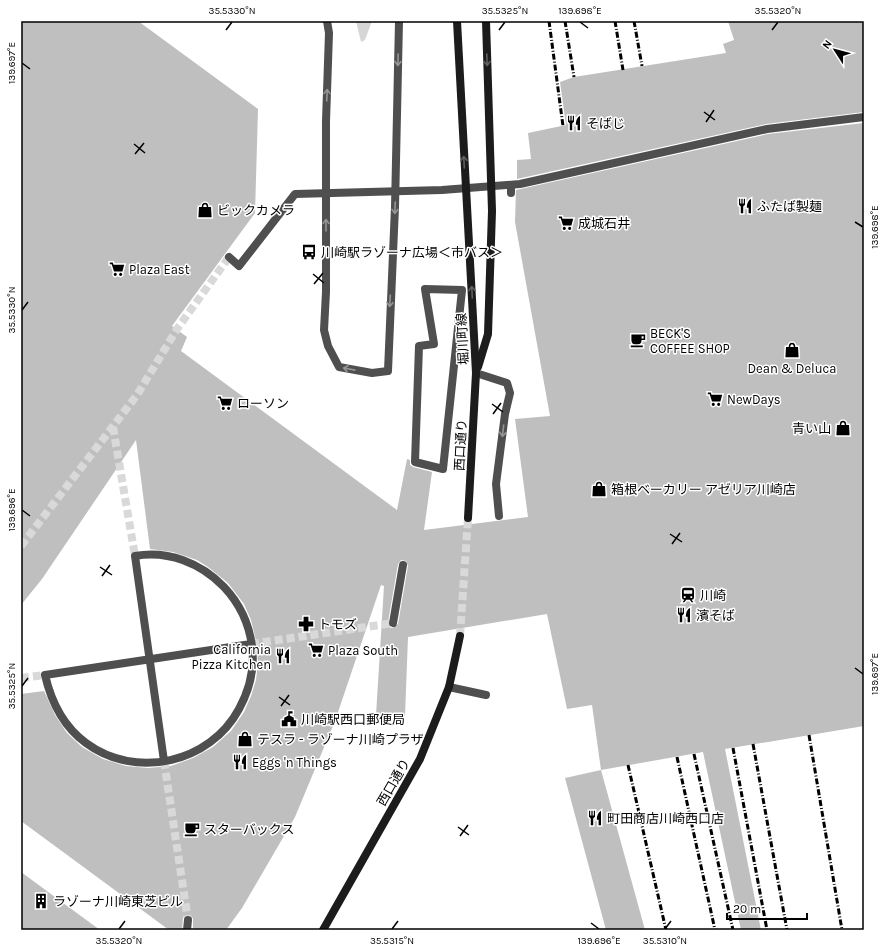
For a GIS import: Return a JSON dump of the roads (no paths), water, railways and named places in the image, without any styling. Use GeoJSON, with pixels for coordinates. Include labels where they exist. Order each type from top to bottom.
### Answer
{"type":"FeatureCollection","features":[{"type":"Feature","properties":{"kind":"street"},"geometry":{"type":"LineString","coordinates":[[327,21],[329,34],[326,120],[326,292],[324,330],[328,346],[339,367],[372,373],[388,371],[395,206],[399,21]]}},
{"type":"Feature","properties":{"kind":"street","name":"堀川町線"},"geometry":{"type":"LineString","coordinates":[[457,21],[476,373]]}},
{"type":"Feature","properties":{"kind":"street","name":"堀川町線"},"geometry":{"type":"LineString","coordinates":[[476,373],[488,334],[492,211],[486,21]]}},
{"type":"Feature","properties":{"kind":"street"},"geometry":{"type":"LineString","coordinates":[[229,257],[239,266],[295,194],[511,189],[520,184],[768,129],[864,117]]}},
{"type":"Feature","properties":{"kind":"street"},"geometry":{"type":"LineString","coordinates":[[425,289],[462,290],[460,313],[443,469],[416,462],[419,346],[434,344],[425,289]]}},
{"type":"Feature","properties":{"kind":"street"},"geometry":{"type":"LineString","coordinates":[[476,373],[507,383],[510,393],[505,414],[496,484],[499,516]]}},
{"type":"Feature","properties":{"kind":"street","name":"西口通り"},"geometry":{"type":"LineString","coordinates":[[468,518],[476,373]]}},
{"type":"Feature","properties":{"kind":"street"},"geometry":{"type":"LineString","coordinates":[[164,762],[149,660],[135,556],[150,553],[183,559],[212,574],[235,598],[249,627],[252,644],[254,660],[248,692],[233,721],[210,744],[180,759],[164,762],[147,764],[115,758],[86,743],[63,720],[48,690],[45,675],[149,660],[252,644]]}},
{"type":"Feature","properties":{"kind":"street"},"geometry":{"type":"LineString","coordinates":[[393,623],[403,565]]}},
{"type":"Feature","properties":{"kind":"street","name":"西口通り"},"geometry":{"type":"LineString","coordinates":[[323,930],[420,759],[449,687],[460,636]]}},
{"type":"Feature","properties":{"kind":"street"},"geometry":{"type":"LineString","coordinates":[[449,687],[486,695]]}},
{"type":"Feature","properties":{"kind":"street"},"geometry":{"type":"LineString","coordinates":[[187,930],[188,920]]}},
{"type":"Feature","properties":{"kind":"tunnel"},"geometry":{"type":"LineString","coordinates":[[21,546],[137,395],[177,329],[229,257]]}},
{"type":"Feature","properties":{"kind":"tunnel"},"geometry":{"type":"LineString","coordinates":[[113,427],[135,556]]}},
{"type":"Feature","properties":{"kind":"tunnel"},"geometry":{"type":"LineString","coordinates":[[460,636],[468,518]]}},
{"type":"Feature","properties":{"kind":"tunnel"},"geometry":{"type":"LineString","coordinates":[[251,644],[393,623]]}},
{"type":"Feature","properties":{"kind":"tunnel"},"geometry":{"type":"LineString","coordinates":[[21,678],[45,675]]}},
{"type":"Feature","properties":{"kind":"tunnel"},"geometry":{"type":"LineString","coordinates":[[164,761],[188,920]]}},
{"type":"Feature","properties":{"kind":"railway"},"geometry":{"type":"LineString","coordinates":[[549,21],[563,126]]}},
{"type":"Feature","properties":{"kind":"railway"},"geometry":{"type":"LineString","coordinates":[[565,21],[574,77]]}},
{"type":"Feature","properties":{"kind":"railway"},"geometry":{"type":"LineString","coordinates":[[615,21],[623,70]]}},
{"type":"Feature","properties":{"kind":"railway"},"geometry":{"type":"LineString","coordinates":[[634,21],[642,66]]}},
{"type":"Feature","properties":{"kind":"railway"},"geometry":{"type":"LineString","coordinates":[[809,735],[842,930]]}},
{"type":"Feature","properties":{"kind":"railway"},"geometry":{"type":"LineString","coordinates":[[753,744],[787,930]]}},
{"type":"Feature","properties":{"kind":"railway"},"geometry":{"type":"LineString","coordinates":[[733,748],[767,930]]}},
{"type":"Feature","properties":{"kind":"railway"},"geometry":{"type":"LineString","coordinates":[[694,754],[733,930]]}},
{"type":"Feature","properties":{"kind":"railway"},"geometry":{"type":"LineString","coordinates":[[677,757],[715,930]]}},
{"type":"Feature","properties":{"kind":"railway"},"geometry":{"type":"LineString","coordinates":[[628,765],[666,930]]}},
{"type":"Feature","properties":{"kind":"place","name":"そばじ"},"geometry":{"type":"Point","coordinates":[574,123]}},
{"type":"Feature","properties":{"kind":"place","name":"ふたば製麺"},"geometry":{"type":"Point","coordinates":[745,206]}},
{"type":"Feature","properties":{"kind":"place","name":"ビックカメラ"},"geometry":{"type":"Point","coordinates":[205,210]}},
{"type":"Feature","properties":{"kind":"place","name":"成城石井"},"geometry":{"type":"Point","coordinates":[566,223]}},
{"type":"Feature","properties":{"kind":"place","name":"川崎駅ラゾーナ広場＜市バス＞"},"geometry":{"type":"Point","coordinates":[309,252]}},
{"type":"Feature","properties":{"kind":"place","name":"Plaza East"},"geometry":{"type":"Point","coordinates":[117,269]}},
{"type":"Feature","properties":{"kind":"place","name":"BECK'S COFFEE SHOP"},"geometry":{"type":"Point","coordinates":[638,340]}},
{"type":"Feature","properties":{"kind":"place","name":"Dean & Deluca"},"geometry":{"type":"Point","coordinates":[792,350]}},
{"type":"Feature","properties":{"kind":"place","name":"NewDays"},"geometry":{"type":"Point","coordinates":[715,399]}},
{"type":"Feature","properties":{"kind":"place","name":"ローソン"},"geometry":{"type":"Point","coordinates":[225,403]}},
{"type":"Feature","properties":{"kind":"place","name":"青い山"},"geometry":{"type":"Point","coordinates":[843,428]}},
{"type":"Feature","properties":{"kind":"place","name":"箱根ベーカリー アゼリア川崎店"},"geometry":{"type":"Point","coordinates":[599,489]}},
{"type":"Feature","properties":{"kind":"place","name":"川崎"},"geometry":{"type":"Point","coordinates":[688,595]}},
{"type":"Feature","properties":{"kind":"place","name":"濱そば"},"geometry":{"type":"Point","coordinates":[684,615]}},
{"type":"Feature","properties":{"kind":"place","name":"トモズ"},"geometry":{"type":"Point","coordinates":[306,624]}},
{"type":"Feature","properties":{"kind":"place","name":"Plaza South"},"geometry":{"type":"Point","coordinates":[316,650]}},
{"type":"Feature","properties":{"kind":"place","name":"California Pizza Kitchen"},"geometry":{"type":"Point","coordinates":[283,656]}},
{"type":"Feature","properties":{"kind":"place","name":"川崎駅西口郵便局"},"geometry":{"type":"Point","coordinates":[289,719]}},
{"type":"Feature","properties":{"kind":"place","name":"テスラ - ラゾーナ川崎プラザ"},"geometry":{"type":"Point","coordinates":[245,739]}},
{"type":"Feature","properties":{"kind":"place","name":"Eggs 'n Things"},"geometry":{"type":"Point","coordinates":[240,762]}},
{"type":"Feature","properties":{"kind":"place","name":"町田商店川崎西口店"},"geometry":{"type":"Point","coordinates":[595,818]}},
{"type":"Feature","properties":{"kind":"place","name":"スターバックス"},"geometry":{"type":"Point","coordinates":[192,829]}},
{"type":"Feature","properties":{"kind":"place","name":"ラゾーナ川崎東芝ビル"},"geometry":{"type":"Point","coordinates":[41,901]}}]}
